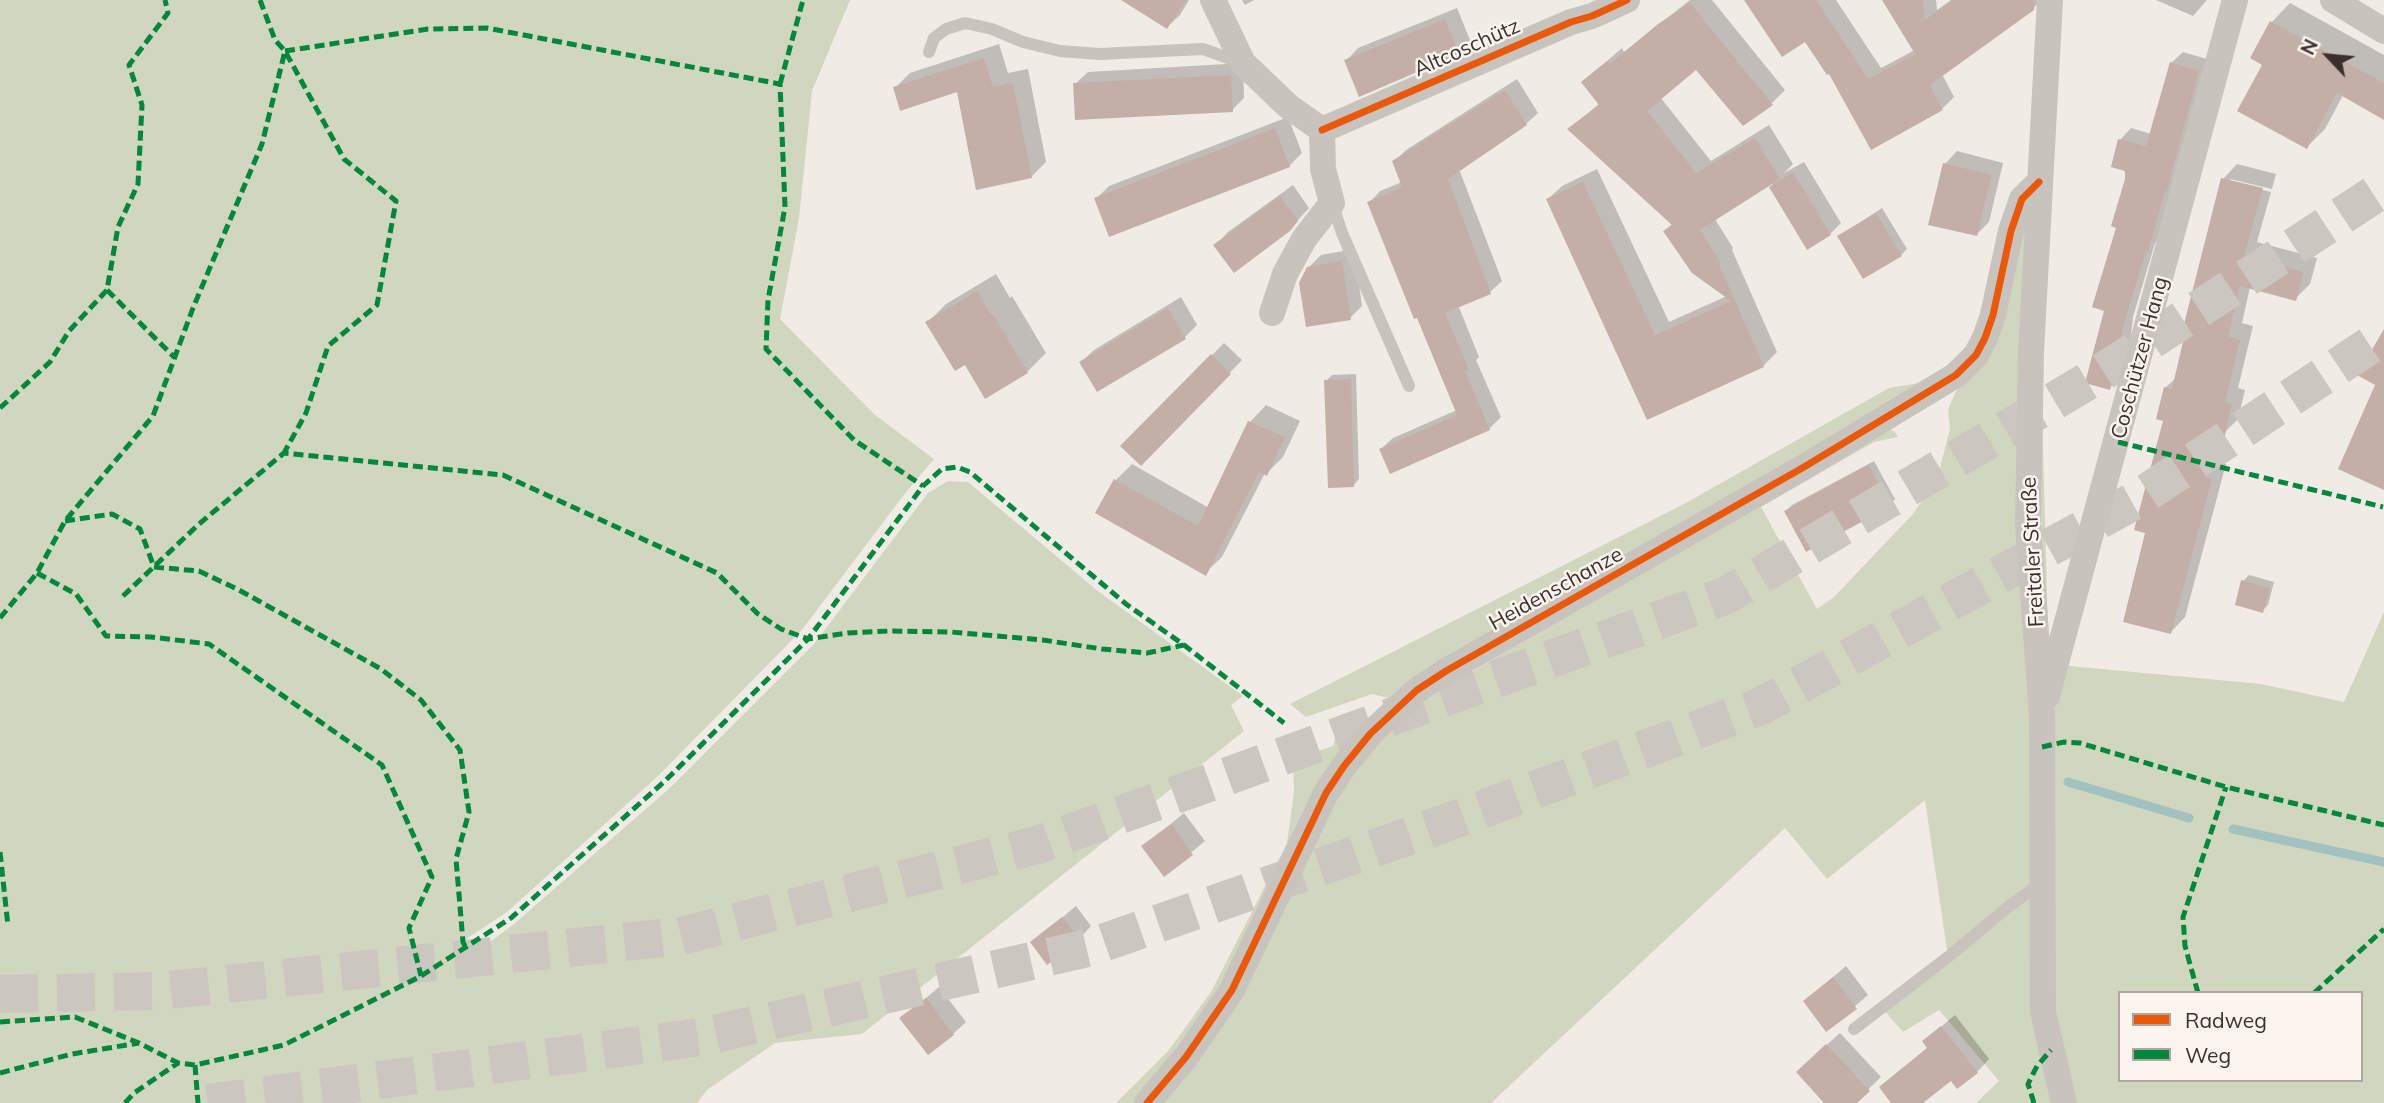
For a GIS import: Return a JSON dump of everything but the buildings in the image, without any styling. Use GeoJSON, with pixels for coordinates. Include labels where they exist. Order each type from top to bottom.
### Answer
{"type":"FeatureCollection","features":[{"type":"Feature","properties":{"kind":"street"},"geometry":{"type":"LineString","coordinates":[[1213,0],[1243,64],[1288,106],[1322,130],[1323,169],[1332,203],[1304,239],[1291,262],[1272,313]]}},
{"type":"Feature","properties":{"kind":"street","name":"Altcoschütz"},"geometry":{"type":"LineString","coordinates":[[1322,130],[1558,27],[1627,0]]}},
{"type":"Feature","properties":{"kind":"street","name":"Freitaler Straße"},"geometry":{"type":"LineString","coordinates":[[2050,0],[2031,352],[2028,525],[2042,715],[2043,1012],[2064,1103]]}},
{"type":"Feature","properties":{"kind":"street","name":"Coschützer Hang"},"geometry":{"type":"LineString","coordinates":[[2042,715],[2101,505],[2235,0]]}},
{"type":"Feature","properties":{"kind":"street"},"geometry":{"type":"LineString","coordinates":[[2333,0],[2384,31]]}},
{"type":"Feature","properties":{"kind":"street","name":"Heidenschanze"},"geometry":{"type":"LineString","coordinates":[[1147,1103],[1186,1057],[1232,990],[1326,793],[1370,734],[1417,690],[1446,671],[1804,467],[1956,375],[1976,355],[1985,338],[1993,315],[2011,231],[2022,199],[2039,182]]}},
{"type":"Feature","properties":{"kind":"lane"},"geometry":{"type":"LineString","coordinates":[[929,51],[934,37],[946,29],[965,23],[1060,51],[1100,54],[1203,49],[1243,64]]}},
{"type":"Feature","properties":{"kind":"lane"},"geometry":{"type":"LineString","coordinates":[[1332,203],[1342,233],[1409,386]]}},
{"type":"Feature","properties":{"kind":"lane"},"geometry":{"type":"LineString","coordinates":[[1854,1029],[2044,881]]}},
{"type":"Feature","properties":{"kind":"green space"},"geometry":{"type":"Polygon","coordinates":[[[0,0],[850,0],[812,91],[799,218],[780,319],[875,415],[934,459],[801,631],[658,776],[507,912],[463,941],[471,956],[514,924],[671,787],[814,644],[928,493],[948,481],[968,482],[1099,592],[1243,696],[1231,705],[1244,731],[862,1034],[775,1043],[707,1090],[697,1103],[0,1103],[0,0]]]}},
{"type":"Feature","properties":{"kind":"green space"},"geometry":{"type":"Polygon","coordinates":[[[2024,227],[2040,341],[2049,664],[2261,684],[2344,702],[2384,612],[2384,1103],[1976,1103],[1999,1081],[1939,1010],[1903,1032],[1882,1008],[1948,957],[1925,800],[1827,879],[1785,828],[1491,1103],[1159,1103],[1335,795],[1404,711],[1889,430],[1894,431],[1898,437],[1874,442],[1761,507],[1817,609],[1834,597],[1912,515],[1937,480],[1950,429],[1948,410],[1966,376],[2024,227]]]}},
{"type":"Feature","properties":{"kind":"green space"},"geometry":{"type":"Polygon","coordinates":[[[1937,380],[1393,699],[1372,694],[1306,717],[1290,704],[1684,504],[1889,388],[1937,380]]]}},
{"type":"Feature","properties":{"kind":"green space"},"geometry":{"type":"Polygon","coordinates":[[[1365,722],[1222,988],[1135,1103],[1116,1103],[1169,1050],[1211,992],[1287,843],[1294,792],[1293,738],[1306,755],[1333,746],[1337,730],[1365,722]]]}},
{"type":"Feature","properties":{"kind":"waterway"},"geometry":{"type":"LineString","coordinates":[[2068,782],[2189,818]]}},
{"type":"Feature","properties":{"kind":"waterway"},"geometry":{"type":"LineString","coordinates":[[2233,829],[2384,862]]}},
{"type":"Feature","properties":{"kind":"tunnel"},"geometry":{"type":"LineString","coordinates":[[0,994],[161,991],[681,936],[1037,845],[1725,596],[2098,375],[2384,188]]}},
{"type":"Feature","properties":{"kind":"tunnel"},"geometry":{"type":"LineString","coordinates":[[208,1103],[701,1037],[1088,948],[1432,828],[1761,706],[2134,501],[2384,336]]}},
{"type":"Feature","properties":{"kind":"marked path"},"geometry":{"type":"LineString","coordinates":[[0,408],[50,362],[69,331],[107,290],[118,227],[138,184],[142,105],[129,65],[168,13],[165,0]]}},
{"type":"Feature","properties":{"kind":"marked path"},"geometry":{"type":"LineString","coordinates":[[260,0],[275,40],[285,51],[344,159],[396,201],[377,305],[328,346],[306,413],[284,453]]}},
{"type":"Feature","properties":{"kind":"marked path"},"geometry":{"type":"LineString","coordinates":[[780,84],[803,0]]}},
{"type":"Feature","properties":{"kind":"marked path"},"geometry":{"type":"LineString","coordinates":[[285,51],[428,29],[487,28],[780,84],[785,207],[768,300],[766,349],[854,440],[923,486]]}},
{"type":"Feature","properties":{"kind":"marked path"},"geometry":{"type":"LineString","coordinates":[[0,618],[37,573],[65,521],[153,416],[193,308],[262,144],[285,51]]}},
{"type":"Feature","properties":{"kind":"marked path"},"geometry":{"type":"LineString","coordinates":[[107,290],[175,358]]}},
{"type":"Feature","properties":{"kind":"marked path"},"geometry":{"type":"LineString","coordinates":[[2118,442],[2383,507]]}},
{"type":"Feature","properties":{"kind":"marked path"},"geometry":{"type":"LineString","coordinates":[[123,596],[199,524],[284,453],[503,475],[717,573],[758,614],[781,629],[808,639],[890,631],[951,632],[1147,653],[1184,645]]}},
{"type":"Feature","properties":{"kind":"marked path"},"geometry":{"type":"LineString","coordinates":[[0,1022],[75,1017],[139,1043],[178,1063],[195,1065],[284,1045],[421,976],[511,918],[665,781],[808,639],[923,486],[942,469],[957,467],[970,472],[1126,604],[1184,645],[1284,723]]}},
{"type":"Feature","properties":{"kind":"marked path"},"geometry":{"type":"LineString","coordinates":[[65,521],[112,514],[140,529],[154,567]]}},
{"type":"Feature","properties":{"kind":"marked path"},"geometry":{"type":"LineString","coordinates":[[154,567],[199,571],[239,590],[381,669],[421,700],[460,750],[469,812],[456,859],[463,942],[466,948]]}},
{"type":"Feature","properties":{"kind":"marked path"},"geometry":{"type":"LineString","coordinates":[[37,573],[76,594],[106,636],[151,637],[209,644],[382,765],[432,877],[409,928],[421,976]]}},
{"type":"Feature","properties":{"kind":"marked path"},"geometry":{"type":"LineString","coordinates":[[2042,747],[2064,742],[2080,743],[2226,787],[2384,825]]}},
{"type":"Feature","properties":{"kind":"marked path"},"geometry":{"type":"LineString","coordinates":[[2197,991],[2185,946],[2183,917],[2226,787]]}},
{"type":"Feature","properties":{"kind":"marked path"},"geometry":{"type":"LineString","coordinates":[[0,852],[8,926]]}},
{"type":"Feature","properties":{"kind":"marked path"},"geometry":{"type":"LineString","coordinates":[[2316,991],[2384,929]]}},
{"type":"Feature","properties":{"kind":"marked path"},"geometry":{"type":"LineString","coordinates":[[0,1073],[72,1054],[139,1043]]}},
{"type":"Feature","properties":{"kind":"marked path"},"geometry":{"type":"LineString","coordinates":[[2034,1103],[2028,1084],[2037,1066],[2051,1050]]}},
{"type":"Feature","properties":{"kind":"marked path"},"geometry":{"type":"LineString","coordinates":[[125,1103],[134,1093],[178,1063]]}},
{"type":"Feature","properties":{"kind":"marked path"},"geometry":{"type":"LineString","coordinates":[[195,1065],[198,1103]]}},
{"type":"Feature","properties":{"kind":"cycle path"},"geometry":{"type":"LineString","coordinates":[[1322,130],[1627,0]]}},
{"type":"Feature","properties":{"kind":"cycle path"},"geometry":{"type":"LineString","coordinates":[[1147,1103],[1186,1057],[1232,990],[1326,793],[1370,734],[1417,690],[1446,671],[1804,467],[1956,375],[1976,355],[1985,338],[1993,315],[2011,231],[2022,199],[2039,182]]}}]}
